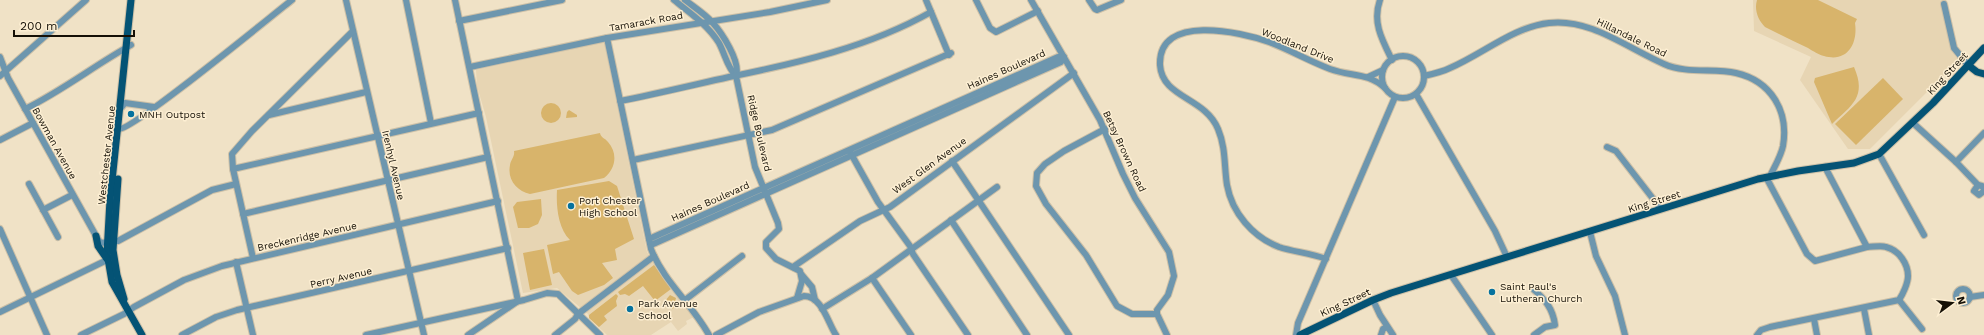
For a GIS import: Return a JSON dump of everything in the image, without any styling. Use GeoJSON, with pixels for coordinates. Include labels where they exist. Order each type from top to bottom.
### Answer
{"type":"FeatureCollection","features":[{"type":"Feature","properties":{"kind":"main road","name":"Westchester Avenue"},"geometry":{"type":"LineString","coordinates":[[129,46],[131,0]]}},
{"type":"Feature","properties":{"kind":"main road","name":"Westchester Avenue"},"geometry":{"type":"LineString","coordinates":[[135,0],[107,260],[112,282],[142,335]]}},
{"type":"Feature","properties":{"kind":"main road","name":"King Street"},"geometry":{"type":"LineString","coordinates":[[1300,335],[1309,333],[1373,300],[1660,209],[1768,177],[1854,163],[1879,154],[1913,123],[1984,48]]}},
{"type":"Feature","properties":{"kind":"main road"},"geometry":{"type":"LineString","coordinates":[[1968,65],[1977,72],[1984,74]]}},
{"type":"Feature","properties":{"kind":"main road"},"geometry":{"type":"LineString","coordinates":[[96,236],[98,246],[107,260]]}},
{"type":"Feature","properties":{"kind":"main road","name":"Westchester Avenue"},"geometry":{"type":"LineString","coordinates":[[109,241],[117,275],[128,310]]}},
{"type":"Feature","properties":{"kind":"street"},"geometry":{"type":"LineString","coordinates":[[0,76],[86,0]]}},
{"type":"Feature","properties":{"kind":"street"},"geometry":{"type":"LineString","coordinates":[[121,129],[154,107],[292,0]]}},
{"type":"Feature","properties":{"kind":"street","name":"Irenhyl Avenue"},"geometry":{"type":"LineString","coordinates":[[346,0],[366,92],[424,335]]}},
{"type":"Feature","properties":{"kind":"street"},"geometry":{"type":"LineString","coordinates":[[406,0],[430,123]]}},
{"type":"Feature","properties":{"kind":"street"},"geometry":{"type":"LineString","coordinates":[[455,0],[518,300]]}},
{"type":"Feature","properties":{"kind":"street"},"geometry":{"type":"LineString","coordinates":[[459,21],[562,0]]}},
{"type":"Feature","properties":{"kind":"street","name":"Ridge Boulevard"},"geometry":{"type":"LineString","coordinates":[[674,0],[702,23],[718,42],[731,71],[736,76]]}},
{"type":"Feature","properties":{"kind":"street","name":"Ridge Boulevard"},"geometry":{"type":"LineString","coordinates":[[685,0],[711,21],[724,38],[735,61],[738,70],[736,76],[755,168],[766,190],[779,226],[777,231],[766,242],[766,248],[776,259],[793,267]]}},
{"type":"Feature","properties":{"kind":"street","name":"Tamarack Road"},"geometry":{"type":"LineString","coordinates":[[470,67],[607,38],[770,12],[826,0]]}},
{"type":"Feature","properties":{"kind":"street"},"geometry":{"type":"LineString","coordinates":[[632,160],[748,136],[781,127],[950,54],[926,0]]}},
{"type":"Feature","properties":{"kind":"street"},"geometry":{"type":"LineString","coordinates":[[976,0],[990,28],[994,31],[1000,30],[1038,11]]}},
{"type":"Feature","properties":{"kind":"street","name":"Betsy Brown Road"},"geometry":{"type":"LineString","coordinates":[[1031,0],[1105,129],[1123,174],[1135,198],[1165,244],[1172,261],[1174,271],[1172,284],[1157,314]]}},
{"type":"Feature","properties":{"kind":"street"},"geometry":{"type":"LineString","coordinates":[[1089,0],[1095,9],[1098,10],[1121,0]]}},
{"type":"Feature","properties":{"kind":"street"},"geometry":{"type":"LineString","coordinates":[[1380,0],[1377,14],[1377,29],[1392,60]]}},
{"type":"Feature","properties":{"kind":"street"},"geometry":{"type":"LineString","coordinates":[[1944,4],[1954,48],[1968,65]]}},
{"type":"Feature","properties":{"kind":"street"},"geometry":{"type":"LineString","coordinates":[[620,101],[736,76],[837,51],[875,38],[931,12]]}},
{"type":"Feature","properties":{"kind":"street","name":"Hillandale Road"},"geometry":{"type":"LineString","coordinates":[[1424,76],[1450,69],[1524,29],[1548,23],[1560,22],[1587,26],[1666,65],[1704,71],[1736,73],[1757,81],[1765,87],[1778,105],[1785,126],[1783,146],[1768,177]]}},
{"type":"Feature","properties":{"kind":"street","name":"Woodland Drive"},"geometry":{"type":"LineString","coordinates":[[1326,259],[1280,247],[1260,237],[1245,223],[1236,210],[1228,192],[1224,147],[1218,128],[1207,112],[1166,84],[1161,72],[1161,58],[1166,45],[1178,35],[1194,30],[1217,31],[1259,39],[1344,74],[1368,77],[1385,88]]}},
{"type":"Feature","properties":{"kind":"street"},"geometry":{"type":"LineString","coordinates":[[253,258],[236,184],[232,154],[353,31]]}},
{"type":"Feature","properties":{"kind":"street"},"geometry":{"type":"LineString","coordinates":[[607,38],[632,160],[654,256],[660,269],[698,317],[709,335]]}},
{"type":"Feature","properties":{"kind":"street"},"geometry":{"type":"LineString","coordinates":[[25,109],[47,98],[114,53],[129,46]]}},
{"type":"Feature","properties":{"kind":"street"},"geometry":{"type":"LineString","coordinates":[[1368,77],[1383,70],[1392,60],[1400,56],[1410,58],[1422,67],[1424,76],[1422,86],[1416,94],[1406,98],[1395,97],[1385,88],[1383,82],[1383,70]]}},
{"type":"Feature","properties":{"kind":"street","name":"Bowman Avenue"},"geometry":{"type":"LineString","coordinates":[[0,57],[25,109],[100,243],[109,241]]}},
{"type":"Feature","properties":{"kind":"street","name":"Haines Boulevard"},"geometry":{"type":"LineString","coordinates":[[650,242],[851,152],[1061,62],[1064,57]]}},
{"type":"Feature","properties":{"kind":"street","name":"West Glen Avenue"},"geometry":{"type":"LineString","coordinates":[[793,267],[860,220],[884,209],[1074,74]]}},
{"type":"Feature","properties":{"kind":"street"},"geometry":{"type":"LineString","coordinates":[[268,116],[306,105],[366,92]]}},
{"type":"Feature","properties":{"kind":"street"},"geometry":{"type":"LineString","coordinates":[[1416,94],[1495,230],[1507,257]]}},
{"type":"Feature","properties":{"kind":"street"},"geometry":{"type":"LineString","coordinates":[[1296,335],[1298,323],[1395,97]]}},
{"type":"Feature","properties":{"kind":"street"},"geometry":{"type":"LineString","coordinates":[[123,105],[154,107]]}},
{"type":"Feature","properties":{"kind":"street"},"geometry":{"type":"LineString","coordinates":[[233,169],[479,112]]}},
{"type":"Feature","properties":{"kind":"street"},"geometry":{"type":"LineString","coordinates":[[0,140],[33,123]]}},
{"type":"Feature","properties":{"kind":"street"},"geometry":{"type":"LineString","coordinates":[[1913,123],[1956,162],[1978,185],[1982,186],[1984,190],[1980,195],[1974,193],[1974,188],[1978,185]]}},
{"type":"Feature","properties":{"kind":"street"},"geometry":{"type":"LineString","coordinates":[[1105,129],[1074,145],[1049,161],[1037,173],[1036,186],[1046,204],[1086,255],[1117,306],[1132,314],[1157,314],[1167,335]]}},
{"type":"Feature","properties":{"kind":"street"},"geometry":{"type":"LineString","coordinates":[[1956,162],[1984,133]]}},
{"type":"Feature","properties":{"kind":"street"},"geometry":{"type":"LineString","coordinates":[[1607,147],[1616,151],[1660,209]]}},
{"type":"Feature","properties":{"kind":"street"},"geometry":{"type":"LineString","coordinates":[[851,152],[868,187],[968,335]]}},
{"type":"Feature","properties":{"kind":"street"},"geometry":{"type":"LineString","coordinates":[[1879,154],[1924,235]]}},
{"type":"Feature","properties":{"kind":"street"},"geometry":{"type":"LineString","coordinates":[[243,214],[488,157]]}},
{"type":"Feature","properties":{"kind":"street"},"geometry":{"type":"LineString","coordinates":[[952,162],[1069,335]]}},
{"type":"Feature","properties":{"kind":"street"},"geometry":{"type":"LineString","coordinates":[[1825,167],[1867,247]]}},
{"type":"Feature","properties":{"kind":"street"},"geometry":{"type":"LineString","coordinates":[[1768,177],[1807,254],[1815,261],[1867,247],[1886,247],[1897,252],[1904,262],[1908,277],[1901,297]]}},
{"type":"Feature","properties":{"kind":"street"},"geometry":{"type":"LineString","coordinates":[[29,184],[58,238]]}},
{"type":"Feature","properties":{"kind":"street"},"geometry":{"type":"LineString","coordinates":[[109,241],[118,241],[212,190],[236,184]]}},
{"type":"Feature","properties":{"kind":"street"},"geometry":{"type":"LineString","coordinates":[[822,309],[872,278],[998,187]]}},
{"type":"Feature","properties":{"kind":"street"},"geometry":{"type":"LineString","coordinates":[[43,210],[72,195]]}},
{"type":"Feature","properties":{"kind":"street","name":"Breckenridge Avenue"},"geometry":{"type":"LineString","coordinates":[[81,335],[184,280],[236,262],[498,201]]}},
{"type":"Feature","properties":{"kind":"street"},"geometry":{"type":"LineString","coordinates":[[951,220],[1027,335]]}},
{"type":"Feature","properties":{"kind":"street"},"geometry":{"type":"LineString","coordinates":[[0,229],[47,335]]}},
{"type":"Feature","properties":{"kind":"street"},"geometry":{"type":"LineString","coordinates":[[1590,232],[1596,256],[1615,296],[1625,335]]}},
{"type":"Feature","properties":{"kind":"street","name":"Perry Avenue"},"geometry":{"type":"LineString","coordinates":[[182,335],[216,317],[246,308],[508,248]]}},
{"type":"Feature","properties":{"kind":"street"},"geometry":{"type":"LineString","coordinates":[[555,335],[575,319],[578,314],[654,256]]}},
{"type":"Feature","properties":{"kind":"street"},"geometry":{"type":"LineString","coordinates":[[685,300],[742,256]]}},
{"type":"Feature","properties":{"kind":"street"},"geometry":{"type":"LineString","coordinates":[[0,312],[107,260]]}},
{"type":"Feature","properties":{"kind":"street"},"geometry":{"type":"LineString","coordinates":[[236,262],[252,335]]}},
{"type":"Feature","properties":{"kind":"street"},"geometry":{"type":"LineString","coordinates":[[793,267],[812,287],[815,300]]}},
{"type":"Feature","properties":{"kind":"street"},"geometry":{"type":"LineString","coordinates":[[797,298],[802,281],[801,274]]}},
{"type":"Feature","properties":{"kind":"street"},"geometry":{"type":"LineString","coordinates":[[1451,275],[1492,335]]}},
{"type":"Feature","properties":{"kind":"street"},"geometry":{"type":"LineString","coordinates":[[872,278],[911,335]]}},
{"type":"Feature","properties":{"kind":"street"},"geometry":{"type":"LineString","coordinates":[[1533,289],[1547,303],[1552,312],[1556,325],[1545,327],[1534,335]]}},
{"type":"Feature","properties":{"kind":"street"},"geometry":{"type":"LineString","coordinates":[[366,335],[555,292],[600,335]]}},
{"type":"Feature","properties":{"kind":"street"},"geometry":{"type":"LineString","coordinates":[[1970,297],[1984,295]]}},
{"type":"Feature","properties":{"kind":"street"},"geometry":{"type":"LineString","coordinates":[[716,335],[759,312],[797,298],[808,296],[815,300],[822,309],[836,335]]}},
{"type":"Feature","properties":{"kind":"street"},"geometry":{"type":"LineString","coordinates":[[1757,335],[1761,330],[1770,327],[1864,308],[1901,297]]}},
{"type":"Feature","properties":{"kind":"street"},"geometry":{"type":"LineString","coordinates":[[1901,297],[1922,329]]}},
{"type":"Feature","properties":{"kind":"street"},"geometry":{"type":"LineString","coordinates":[[468,335],[509,308],[518,300]]}},
{"type":"Feature","properties":{"kind":"street"},"geometry":{"type":"LineString","coordinates":[[1373,300],[1387,327],[1393,335]]}},
{"type":"Feature","properties":{"kind":"street"},"geometry":{"type":"LineString","coordinates":[[489,320],[492,314],[491,306]]}},
{"type":"Feature","properties":{"kind":"street"},"geometry":{"type":"LineString","coordinates":[[1864,308],[1869,335]]}},
{"type":"Feature","properties":{"kind":"street"},"geometry":{"type":"LineString","coordinates":[[1814,319],[1817,335]]}},
{"type":"Feature","properties":{"kind":"street"},"geometry":{"type":"LineString","coordinates":[[1381,335],[1382,331],[1387,327]]}},
{"type":"Feature","properties":{"kind":"shaded area"},"geometry":{"type":"Polygon","coordinates":[[[1753,0],[1946,0],[1957,47],[1965,54],[1870,149],[1848,149],[1800,80],[1811,57],[1754,31],[1753,0]]]}},
{"type":"Feature","properties":{"kind":"shaded area"},"geometry":{"type":"Polygon","coordinates":[[[1757,0],[1818,0],[1857,19],[1855,23],[1856,30],[1853,44],[1850,50],[1839,57],[1818,54],[1765,27],[1757,15],[1757,0]]]}},
{"type":"Feature","properties":{"kind":"shaded area","name":"Port Chester High School"},"geometry":{"type":"Polygon","coordinates":[[[604,42],[647,252],[662,277],[694,317],[686,321],[687,324],[678,331],[671,322],[651,335],[607,335],[589,318],[588,314],[557,288],[523,293],[486,117],[477,86],[476,70],[604,42]]]}},
{"type":"Feature","properties":{"kind":"shaded area"},"geometry":{"type":"Polygon","coordinates":[[[1854,67],[1858,77],[1858,93],[1851,106],[1832,124],[1814,82],[1815,78],[1854,67]]]}},
{"type":"Feature","properties":{"kind":"shaded area"},"geometry":{"type":"Polygon","coordinates":[[[1883,78],[1903,99],[1856,145],[1835,124],[1883,78]]]}},
{"type":"Feature","properties":{"kind":"shaded area"},"geometry":{"type":"Polygon","coordinates":[[[551,103],[558,106],[561,113],[558,120],[551,123],[544,120],[541,113],[544,106],[551,103]]]}},
{"type":"Feature","properties":{"kind":"shaded area"},"geometry":{"type":"Polygon","coordinates":[[[569,110],[577,115],[577,117],[566,118],[569,110]]]}},
{"type":"Feature","properties":{"kind":"shaded area"},"geometry":{"type":"Polygon","coordinates":[[[600,133],[611,146],[614,156],[613,166],[604,178],[530,194],[525,193],[514,184],[509,170],[514,151],[600,133]]]}},
{"type":"Feature","properties":{"kind":"shaded area"},"geometry":{"type":"Polygon","coordinates":[[[609,181],[617,186],[634,239],[615,249],[617,260],[602,263],[613,278],[604,285],[578,295],[572,291],[559,272],[553,274],[547,245],[570,240],[560,223],[557,190],[609,181]]]}},
{"type":"Feature","properties":{"kind":"shaded area"},"geometry":{"type":"Polygon","coordinates":[[[541,199],[542,215],[538,224],[529,228],[518,228],[513,207],[517,202],[541,199]]]}},
{"type":"Feature","properties":{"kind":"shaded area"},"geometry":{"type":"Polygon","coordinates":[[[544,249],[552,285],[530,290],[523,253],[544,249]]]}},
{"type":"Feature","properties":{"kind":"shaded area"},"geometry":{"type":"Polygon","coordinates":[[[654,265],[671,289],[655,301],[643,286],[629,296],[625,294],[620,295],[618,292],[654,265]]]}},
{"type":"Feature","properties":{"kind":"shaded area"},"geometry":{"type":"Polygon","coordinates":[[[616,294],[618,296],[616,301],[617,306],[604,316],[607,320],[599,327],[589,318],[589,315],[616,294]]]}},
{"type":"Feature","properties":{"kind":"shaded area"},"geometry":{"type":"Polygon","coordinates":[[[670,295],[676,298],[673,309],[665,301],[670,295]]]}},
{"type":"Feature","properties":{"kind":"place","name":"MNH Outpost"},"geometry":{"type":"Point","coordinates":[131,114]}},
{"type":"Feature","properties":{"kind":"place","name":"Port Chester High School"},"geometry":{"type":"Point","coordinates":[571,206]}},
{"type":"Feature","properties":{"kind":"place","name":"Saint Paul's Lutheran Church"},"geometry":{"type":"Point","coordinates":[1492,292]}},
{"type":"Feature","properties":{"kind":"place","name":"Park Avenue School"},"geometry":{"type":"Point","coordinates":[630,309]}}]}
